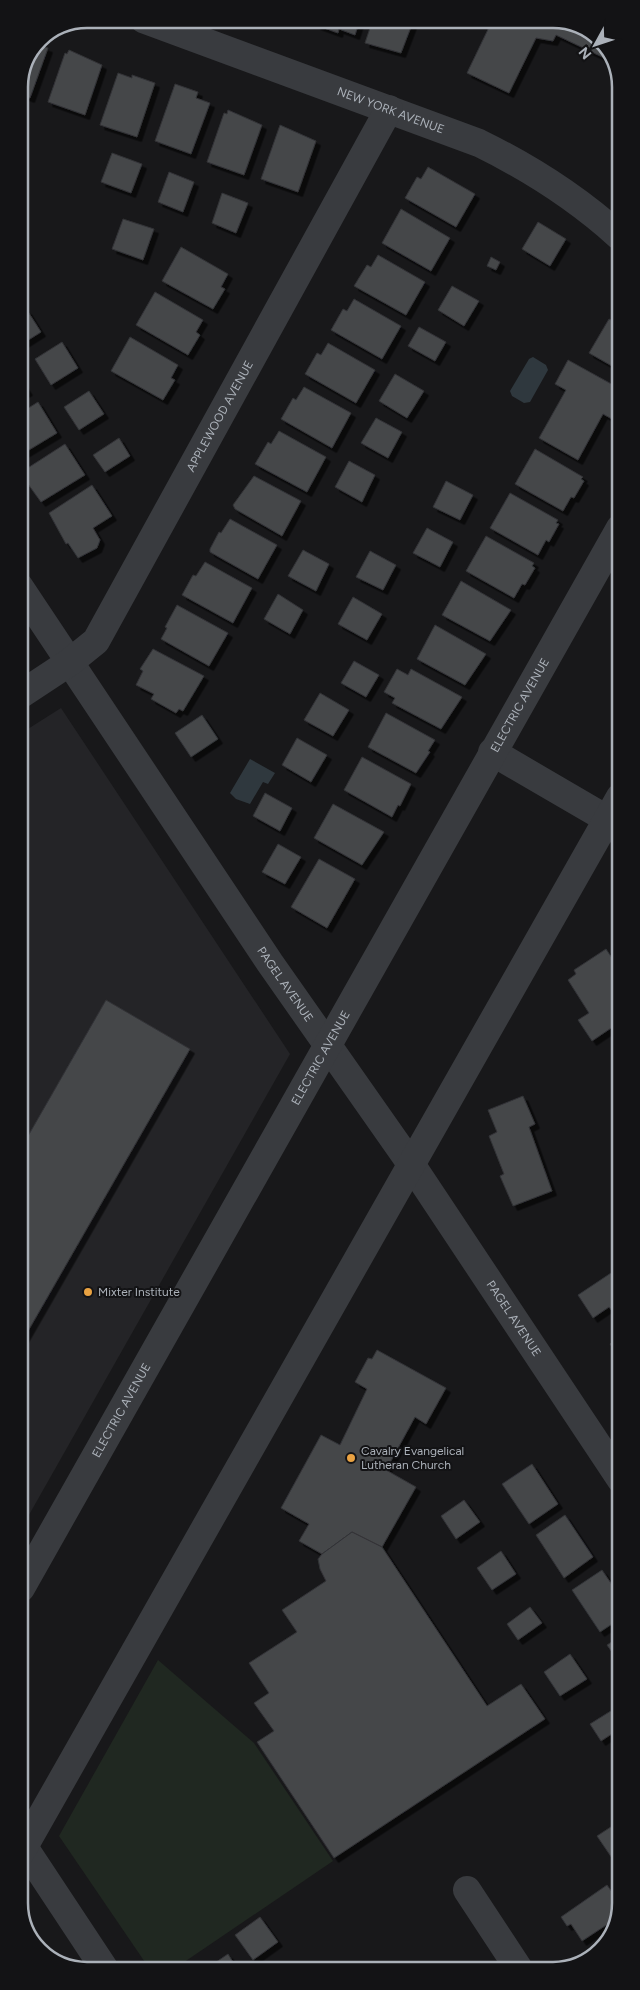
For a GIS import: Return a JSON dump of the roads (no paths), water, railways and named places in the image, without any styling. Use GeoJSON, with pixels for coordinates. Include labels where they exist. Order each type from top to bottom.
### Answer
{"type":"FeatureCollection","features":[{"type":"Feature","properties":{"kind":"street","name":"NEW YORK AVENUE"},"geometry":{"type":"LineString","coordinates":[[168,28],[390,108],[479,143],[525,166],[576,200],[612,230]]}},
{"type":"Feature","properties":{"kind":"street","name":"APPLEWOOD AVENUE"},"geometry":{"type":"LineString","coordinates":[[28,690],[70,662],[96,641],[390,108]]}},
{"type":"Feature","properties":{"kind":"street","name":"ELECTRIC AVENUE"},"geometry":{"type":"LineString","coordinates":[[28,1576],[612,542]]}},
{"type":"Feature","properties":{"kind":"street","name":"PAGEL AVENUE"},"geometry":{"type":"LineString","coordinates":[[28,598],[270,963],[411,1164],[612,1466]]}},
{"type":"Feature","properties":{"kind":"street"},"geometry":{"type":"LineString","coordinates":[[492,752],[612,819]]}},
{"type":"Feature","properties":{"kind":"street"},"geometry":{"type":"LineString","coordinates":[[28,1835],[411,1164],[612,830]]}},
{"type":"Feature","properties":{"kind":"street"},"geometry":{"type":"LineString","coordinates":[[28,1855],[100,1962]]}},
{"type":"Feature","properties":{"kind":"street"},"geometry":{"type":"LineString","coordinates":[[467,1890],[514,1962]]}},
{"type":"Feature","properties":{"kind":"place","name":"Mixter Institute"},"geometry":{"type":"Point","coordinates":[88,1292]}},
{"type":"Feature","properties":{"kind":"place","name":"Cavalry Evangelical Lutheran Church"},"geometry":{"type":"Point","coordinates":[351,1458]}}]}
